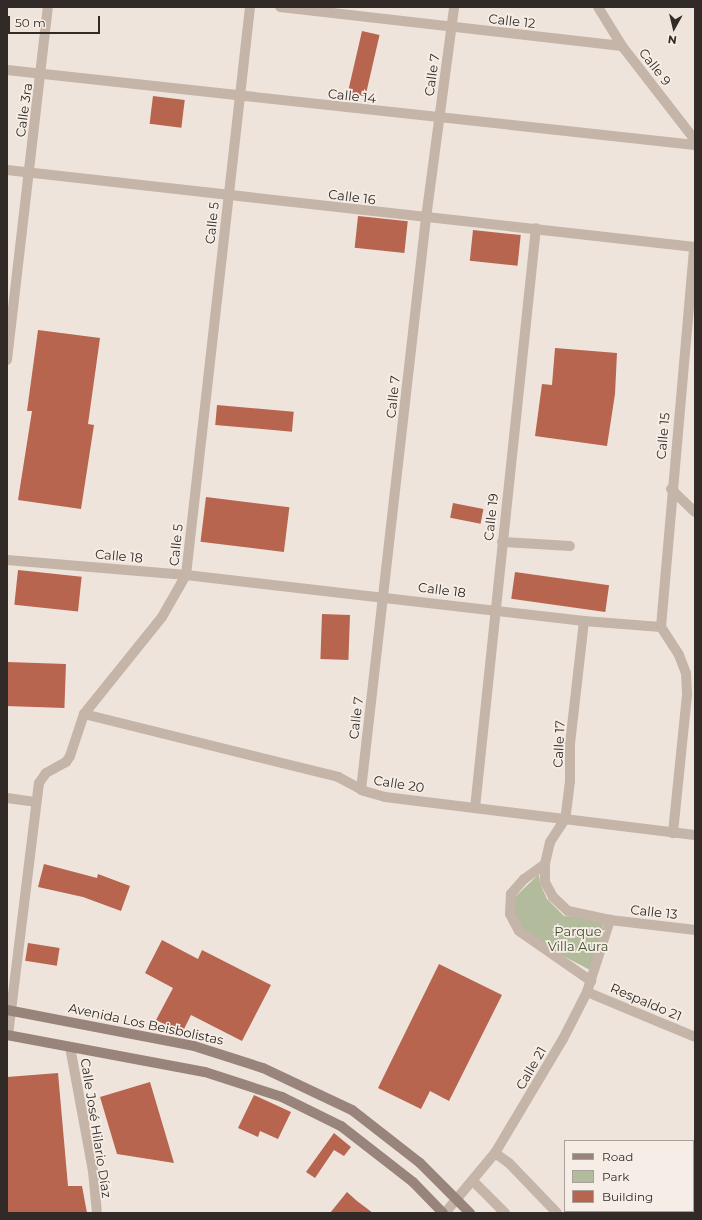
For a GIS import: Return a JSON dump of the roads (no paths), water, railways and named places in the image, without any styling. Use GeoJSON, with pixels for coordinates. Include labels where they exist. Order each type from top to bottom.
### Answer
{"type":"FeatureCollection","features":[{"type":"Feature","properties":{"kind":"main road","name":"Avenida Los Beisbolistas"},"geometry":{"type":"LineString","coordinates":[[9,1010],[194,1046],[263,1068],[352,1110],[420,1163],[470,1213]]}},
{"type":"Feature","properties":{"kind":"main road"},"geometry":{"type":"LineString","coordinates":[[8,1035],[205,1072],[282,1097],[346,1130],[413,1182],[444,1213]]}},
{"type":"Feature","properties":{"kind":"street","name":"Calle 3ra"},"geometry":{"type":"LineString","coordinates":[[7,360],[28,172],[42,74],[48,7]]}},
{"type":"Feature","properties":{"kind":"street","name":"Calle 5"},"geometry":{"type":"LineString","coordinates":[[8,1035],[9,1010],[35,802],[41,778],[66,762],[70,756],[84,714],[162,617],[186,575],[250,7]]}},
{"type":"Feature","properties":{"kind":"street","name":"Calle 12"},"geometry":{"type":"LineString","coordinates":[[280,7],[452,28],[622,46]]}},
{"type":"Feature","properties":{"kind":"street","name":"Calle 7"},"geometry":{"type":"LineString","coordinates":[[361,790],[426,218],[454,7]]}},
{"type":"Feature","properties":{"kind":"street","name":"Calle 9"},"geometry":{"type":"LineString","coordinates":[[598,7],[622,46],[695,140]]}},
{"type":"Feature","properties":{"kind":"street","name":"Calle 14"},"geometry":{"type":"LineString","coordinates":[[7,70],[240,97],[695,145]]}},
{"type":"Feature","properties":{"kind":"street","name":"Calle 16"},"geometry":{"type":"LineString","coordinates":[[7,170],[228,196],[426,218],[536,228],[695,247]]}},
{"type":"Feature","properties":{"kind":"street","name":"Calle 19"},"geometry":{"type":"LineString","coordinates":[[475,808],[494,609],[536,228]]}},
{"type":"Feature","properties":{"kind":"street","name":"Calle 15"},"geometry":{"type":"LineString","coordinates":[[661,627],[671,489],[692,308],[695,247]]}},
{"type":"Feature","properties":{"kind":"street"},"geometry":{"type":"LineString","coordinates":[[671,489],[695,512]]}},
{"type":"Feature","properties":{"kind":"street"},"geometry":{"type":"LineString","coordinates":[[502,542],[570,546]]}},
{"type":"Feature","properties":{"kind":"street","name":"Calle 18"},"geometry":{"type":"LineString","coordinates":[[7,560],[186,575],[384,596],[584,621],[661,627]]}},
{"type":"Feature","properties":{"kind":"street","name":"Calle 17"},"geometry":{"type":"LineString","coordinates":[[584,621],[570,744],[570,782],[565,819],[550,842],[544,864],[545,882],[553,897],[568,910],[610,920]]}},
{"type":"Feature","properties":{"kind":"street"},"geometry":{"type":"LineString","coordinates":[[661,627],[679,655],[686,673],[687,695],[673,833]]}},
{"type":"Feature","properties":{"kind":"street","name":"Calle 20"},"geometry":{"type":"LineString","coordinates":[[84,714],[338,776],[361,790],[385,797],[695,836]]}},
{"type":"Feature","properties":{"kind":"street"},"geometry":{"type":"LineString","coordinates":[[7,798],[35,802]]}},
{"type":"Feature","properties":{"kind":"street"},"geometry":{"type":"LineString","coordinates":[[544,864],[524,879],[511,894],[510,914],[519,931],[591,981]]}},
{"type":"Feature","properties":{"kind":"street","name":"Calle 13"},"geometry":{"type":"LineString","coordinates":[[610,920],[695,930]]}},
{"type":"Feature","properties":{"kind":"street","name":"Calle 21"},"geometry":{"type":"LineString","coordinates":[[444,1213],[474,1182],[495,1153],[563,1039],[587,992],[610,920]]}},
{"type":"Feature","properties":{"kind":"street","name":"Respaldo 21"},"geometry":{"type":"LineString","coordinates":[[587,992],[695,1037]]}},
{"type":"Feature","properties":{"kind":"street","name":"Calle José Hilario Díaz"},"geometry":{"type":"LineString","coordinates":[[70,1047],[92,1171],[97,1213]]}},
{"type":"Feature","properties":{"kind":"street"},"geometry":{"type":"LineString","coordinates":[[495,1153],[509,1163],[557,1213]]}},
{"type":"Feature","properties":{"kind":"street"},"geometry":{"type":"LineString","coordinates":[[474,1182],[505,1213]]}},
{"type":"Feature","properties":{"kind":"park label","name":"Parque Villa Aura"},"geometry":{"type":"Point","coordinates":[578,940]}}]}
